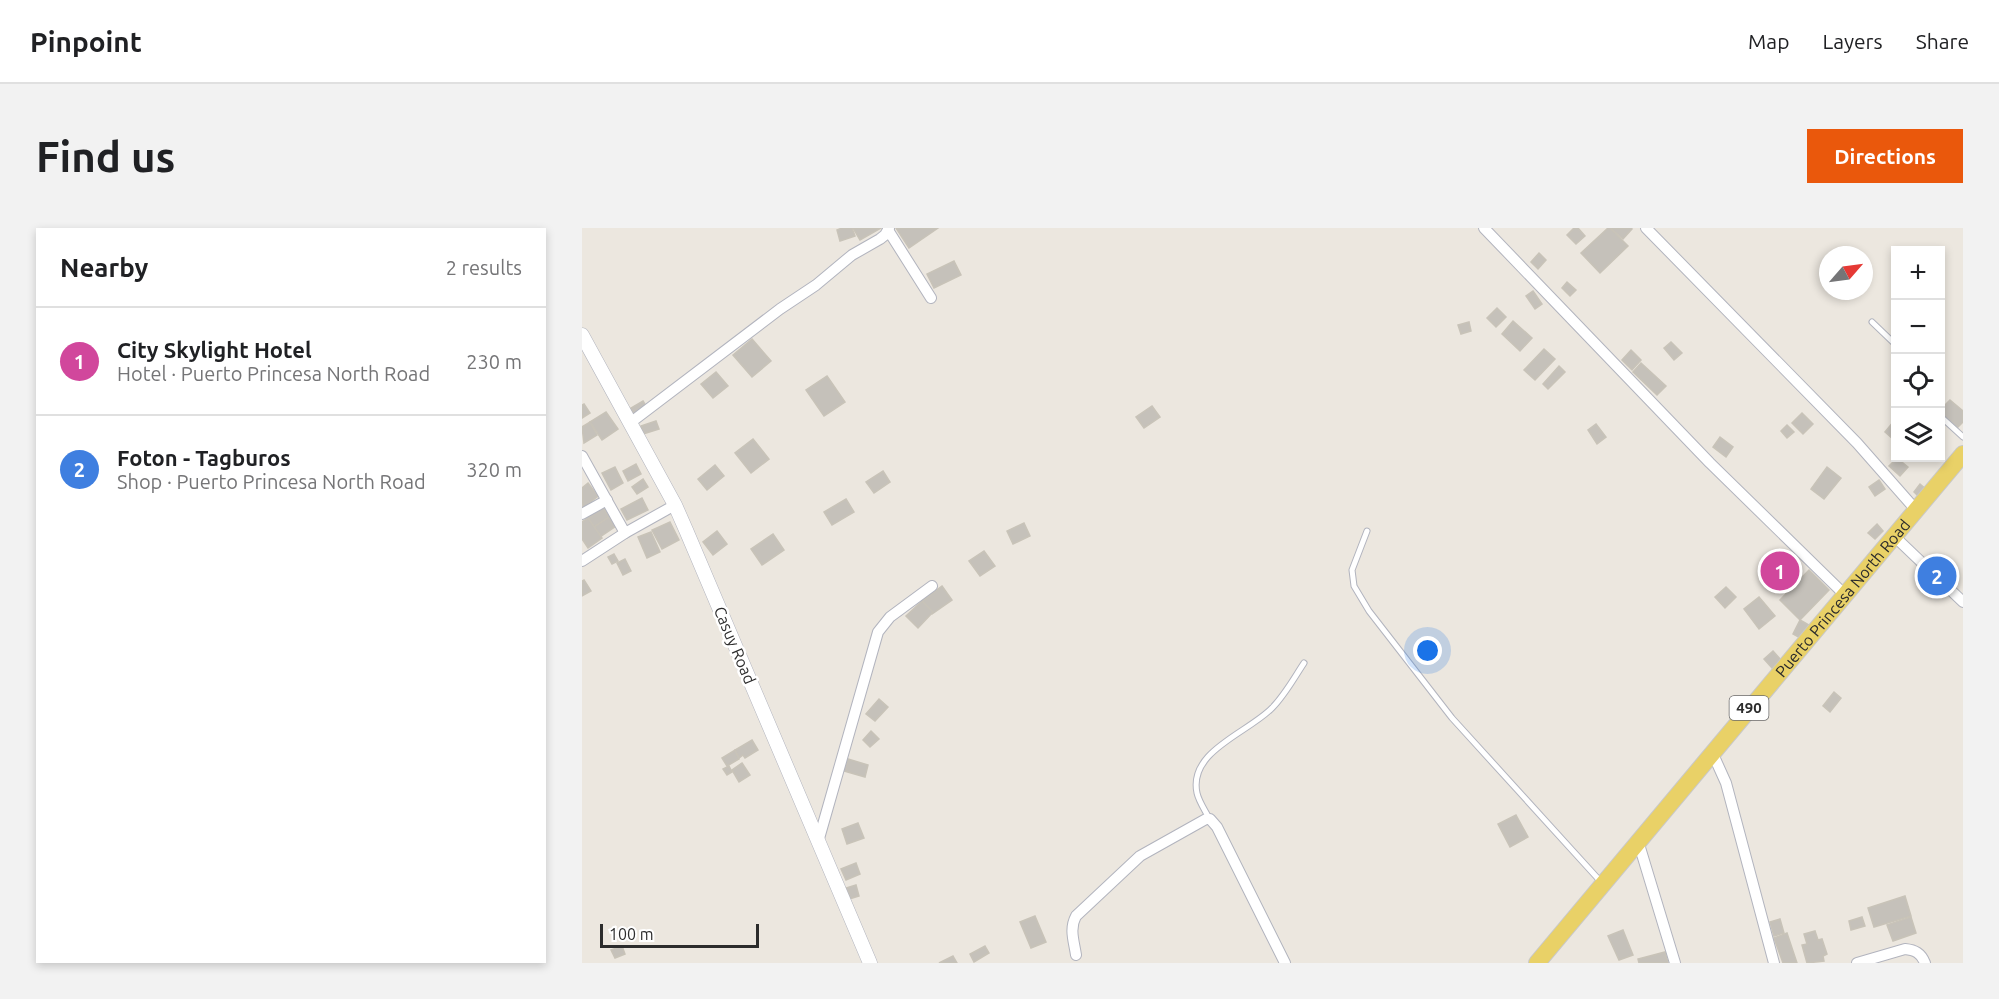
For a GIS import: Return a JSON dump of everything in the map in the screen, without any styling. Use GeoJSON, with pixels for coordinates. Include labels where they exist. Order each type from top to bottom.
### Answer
{"type":"FeatureCollection","features":[{"type":"Feature","properties":{"kind":"main road","name":"Puerto Princesa North Road"},"geometry":{"type":"LineString","coordinates":[[1537,963],[1963,454]]}},
{"type":"Feature","properties":{"kind":"street"},"geometry":{"type":"LineString","coordinates":[[1484,228],[1710,463],[1845,595]]}},
{"type":"Feature","properties":{"kind":"street"},"geometry":{"type":"LineString","coordinates":[[1646,228],[1857,443],[1916,510]]}},
{"type":"Feature","properties":{"kind":"street"},"geometry":{"type":"LineString","coordinates":[[630,423],[780,309],[816,285],[852,255],[880,239],[889,229],[931,298]]}},
{"type":"Feature","properties":{"kind":"street","name":"Casuy Road"},"geometry":{"type":"LineString","coordinates":[[582,335],[675,505],[870,963]]}},
{"type":"Feature","properties":{"kind":"street"},"geometry":{"type":"LineString","coordinates":[[583,461],[625,533]]}},
{"type":"Feature","properties":{"kind":"street"},"geometry":{"type":"LineString","coordinates":[[582,514],[607,500]]}},
{"type":"Feature","properties":{"kind":"street"},"geometry":{"type":"LineString","coordinates":[[582,561],[625,533],[675,505]]}},
{"type":"Feature","properties":{"kind":"street"},"geometry":{"type":"LineString","coordinates":[[1894,536],[1963,602]]}},
{"type":"Feature","properties":{"kind":"street"},"geometry":{"type":"LineString","coordinates":[[818,842],[878,632],[890,617],[932,586]]}},
{"type":"Feature","properties":{"kind":"street"},"geometry":{"type":"LineString","coordinates":[[1712,752],[1726,783],[1774,963]]}},
{"type":"Feature","properties":{"kind":"street"},"geometry":{"type":"LineString","coordinates":[[1076,956],[1072,931],[1072,923],[1076,916],[1140,856],[1202,820],[1210,819],[1217,827],[1285,963]]}},
{"type":"Feature","properties":{"kind":"street"},"geometry":{"type":"LineString","coordinates":[[1638,841],[1676,963]]}},
{"type":"Feature","properties":{"kind":"street"},"geometry":{"type":"LineString","coordinates":[[1857,963],[1905,949],[1912,949],[1919,953],[1926,963]]}},
{"type":"Feature","properties":{"kind":"lane"},"geometry":{"type":"LineString","coordinates":[[1872,322],[1891,340]]}},
{"type":"Feature","properties":{"kind":"lane"},"geometry":{"type":"LineString","coordinates":[[1945,420],[1963,436]]}},
{"type":"Feature","properties":{"kind":"lane"},"geometry":{"type":"LineString","coordinates":[[1367,531],[1352,570],[1354,586],[1369,611],[1452,718],[1603,884]]}},
{"type":"Feature","properties":{"kind":"lane"},"geometry":{"type":"LineString","coordinates":[[1210,819],[1197,796],[1197,771],[1205,759],[1270,709],[1304,663]]}},
{"type":"Feature","properties":{"kind":"building"},"geometry":{"type":"Polygon","coordinates":[[[852,228],[855,236],[840,241],[837,230],[852,228]]]}},
{"type":"Feature","properties":{"kind":"building"},"geometry":{"type":"Polygon","coordinates":[[[853,228],[881,228],[860,240],[853,228]]]}},
{"type":"Feature","properties":{"kind":"building"},"geometry":{"type":"Polygon","coordinates":[[[896,228],[938,228],[909,248],[896,228]]]}},
{"type":"Feature","properties":{"kind":"building"},"geometry":{"type":"Polygon","coordinates":[[[1574,228],[1578,228],[1585,236],[1576,244],[1567,235],[1574,228]]]}},
{"type":"Feature","properties":{"kind":"building"},"geometry":{"type":"Polygon","coordinates":[[[1608,228],[1628,246],[1600,273],[1581,253],[1608,228]]]}},
{"type":"Feature","properties":{"kind":"building"},"geometry":{"type":"Polygon","coordinates":[[[1610,228],[1630,228],[1632,229],[1623,239],[1610,228]]]}},
{"type":"Feature","properties":{"kind":"building"},"geometry":{"type":"Polygon","coordinates":[[[1539,253],[1546,260],[1538,269],[1531,262],[1539,253]]]}},
{"type":"Feature","properties":{"kind":"building"},"geometry":{"type":"Polygon","coordinates":[[[954,261],[961,275],[934,288],[927,274],[954,261]]]}},
{"type":"Feature","properties":{"kind":"building"},"geometry":{"type":"Polygon","coordinates":[[[1567,282],[1576,290],[1570,296],[1562,288],[1567,282]]]}},
{"type":"Feature","properties":{"kind":"building"},"geometry":{"type":"Polygon","coordinates":[[[1533,291],[1542,304],[1535,309],[1526,296],[1533,291]]]}},
{"type":"Feature","properties":{"kind":"building"},"geometry":{"type":"Polygon","coordinates":[[[1497,308],[1506,317],[1496,327],[1487,318],[1497,308]]]}},
{"type":"Feature","properties":{"kind":"building"},"geometry":{"type":"Polygon","coordinates":[[[1513,321],[1532,338],[1520,351],[1502,334],[1513,321]]]}},
{"type":"Feature","properties":{"kind":"building"},"geometry":{"type":"Polygon","coordinates":[[[1469,322],[1471,331],[1461,334],[1458,325],[1469,322]]]}},
{"type":"Feature","properties":{"kind":"building"},"geometry":{"type":"Polygon","coordinates":[[[752,339],[771,361],[752,377],[733,355],[752,339]]]}},
{"type":"Feature","properties":{"kind":"building"},"geometry":{"type":"Polygon","coordinates":[[[1671,342],[1682,353],[1674,360],[1664,348],[1671,342]]]}},
{"type":"Feature","properties":{"kind":"building"},"geometry":{"type":"Polygon","coordinates":[[[1544,349],[1555,359],[1535,380],[1524,370],[1544,349]]]}},
{"type":"Feature","properties":{"kind":"building"},"geometry":{"type":"Polygon","coordinates":[[[1631,350],[1641,360],[1632,370],[1622,360],[1631,350]]]}},
{"type":"Feature","properties":{"kind":"building"},"geometry":{"type":"Polygon","coordinates":[[[1641,363],[1666,386],[1657,395],[1633,372],[1641,363]]]}},
{"type":"Feature","properties":{"kind":"building"},"geometry":{"type":"Polygon","coordinates":[[[1559,366],[1565,372],[1548,389],[1543,384],[1559,366]]]}},
{"type":"Feature","properties":{"kind":"building"},"geometry":{"type":"Polygon","coordinates":[[[716,372],[728,386],[713,398],[701,384],[716,372]]]}},
{"type":"Feature","properties":{"kind":"building"},"geometry":{"type":"Polygon","coordinates":[[[827,376],[845,402],[824,416],[806,390],[827,376]]]}},
{"type":"Feature","properties":{"kind":"building"},"geometry":{"type":"Polygon","coordinates":[[[1950,400],[1963,411],[1963,422],[1957,428],[1945,417],[1945,405],[1950,400]]]}},
{"type":"Feature","properties":{"kind":"building"},"geometry":{"type":"Polygon","coordinates":[[[643,401],[646,406],[630,417],[626,411],[643,401]]]}},
{"type":"Feature","properties":{"kind":"building"},"geometry":{"type":"Polygon","coordinates":[[[584,404],[590,413],[582,418],[582,405],[584,404]]]}},
{"type":"Feature","properties":{"kind":"building"},"geometry":{"type":"Polygon","coordinates":[[[1152,406],[1160,417],[1144,428],[1136,417],[1152,406]]]}},
{"type":"Feature","properties":{"kind":"building"},"geometry":{"type":"Polygon","coordinates":[[[606,412],[618,429],[602,440],[590,422],[606,412]]]}},
{"type":"Feature","properties":{"kind":"building"},"geometry":{"type":"Polygon","coordinates":[[[1802,413],[1813,424],[1803,434],[1792,423],[1802,413]]]}},
{"type":"Feature","properties":{"kind":"building"},"geometry":{"type":"Polygon","coordinates":[[[656,421],[659,429],[643,434],[641,426],[656,421]]]}},
{"type":"Feature","properties":{"kind":"building"},"geometry":{"type":"Polygon","coordinates":[[[590,422],[597,435],[584,443],[582,427],[590,422]]]}},
{"type":"Feature","properties":{"kind":"building"},"geometry":{"type":"Polygon","coordinates":[[[1596,424],[1606,437],[1597,444],[1588,430],[1596,424]]]}},
{"type":"Feature","properties":{"kind":"building"},"geometry":{"type":"Polygon","coordinates":[[[1787,425],[1794,432],[1787,438],[1781,431],[1787,425]]]}},
{"type":"Feature","properties":{"kind":"building"},"geometry":{"type":"Polygon","coordinates":[[[1891,425],[1891,437],[1885,432],[1891,425]]]}},
{"type":"Feature","properties":{"kind":"building"},"geometry":{"type":"Polygon","coordinates":[[[1720,437],[1733,447],[1726,457],[1713,447],[1720,437]]]}},
{"type":"Feature","properties":{"kind":"building"},"geometry":{"type":"Polygon","coordinates":[[[753,439],[769,459],[751,473],[735,453],[753,439]]]}},
{"type":"Feature","properties":{"kind":"building"},"geometry":{"type":"Polygon","coordinates":[[[1893,462],[1902,462],[1908,467],[1900,476],[1889,466],[1893,462]]]}},
{"type":"Feature","properties":{"kind":"building"},"geometry":{"type":"Polygon","coordinates":[[[636,464],[641,474],[628,481],[623,471],[636,464]]]}},
{"type":"Feature","properties":{"kind":"building"},"geometry":{"type":"Polygon","coordinates":[[[715,465],[724,476],[707,490],[698,479],[715,465]]]}},
{"type":"Feature","properties":{"kind":"building"},"geometry":{"type":"Polygon","coordinates":[[[615,467],[623,483],[611,490],[602,473],[615,467]]]}},
{"type":"Feature","properties":{"kind":"building"},"geometry":{"type":"Polygon","coordinates":[[[1827,467],[1841,478],[1824,499],[1811,489],[1827,467]]]}},
{"type":"Feature","properties":{"kind":"building"},"geometry":{"type":"Polygon","coordinates":[[[883,471],[890,482],[874,493],[866,482],[883,471]]]}},
{"type":"Feature","properties":{"kind":"building"},"geometry":{"type":"Polygon","coordinates":[[[643,479],[648,487],[637,494],[632,487],[643,479]]]}},
{"type":"Feature","properties":{"kind":"building"},"geometry":{"type":"Polygon","coordinates":[[[1879,480],[1885,489],[1875,496],[1869,487],[1879,480]]]}},
{"type":"Feature","properties":{"kind":"building"},"geometry":{"type":"Polygon","coordinates":[[[588,483],[598,496],[583,508],[582,488],[588,483]]]}},
{"type":"Feature","properties":{"kind":"building"},"geometry":{"type":"Polygon","coordinates":[[[1920,484],[1927,490],[1920,498],[1914,492],[1920,484]]]}},
{"type":"Feature","properties":{"kind":"building"},"geometry":{"type":"Polygon","coordinates":[[[642,498],[648,510],[627,520],[621,509],[642,498]]]}},
{"type":"Feature","properties":{"kind":"building"},"geometry":{"type":"Polygon","coordinates":[[[846,499],[854,512],[832,525],[824,512],[846,499]]]}},
{"type":"Feature","properties":{"kind":"building"},"geometry":{"type":"Polygon","coordinates":[[[603,507],[609,517],[594,527],[588,518],[603,507]]]}},
{"type":"Feature","properties":{"kind":"building"},"geometry":{"type":"Polygon","coordinates":[[[609,517],[616,526],[600,537],[594,527],[609,517]]]}},
{"type":"Feature","properties":{"kind":"building"},"geometry":{"type":"Polygon","coordinates":[[[588,518],[602,538],[588,548],[582,539],[582,522],[588,518]]]}},
{"type":"Feature","properties":{"kind":"building"},"geometry":{"type":"Polygon","coordinates":[[[670,522],[679,540],[662,549],[652,530],[670,522]]]}},
{"type":"Feature","properties":{"kind":"building"},"geometry":{"type":"Polygon","coordinates":[[[1024,523],[1030,536],[1013,544],[1007,531],[1024,523]]]}},
{"type":"Feature","properties":{"kind":"building"},"geometry":{"type":"Polygon","coordinates":[[[1877,524],[1883,531],[1875,539],[1868,533],[1877,524]]]}},
{"type":"Feature","properties":{"kind":"building"},"geometry":{"type":"Polygon","coordinates":[[[717,531],[727,544],[713,555],[703,542],[717,531]]]}},
{"type":"Feature","properties":{"kind":"building"},"geometry":{"type":"Polygon","coordinates":[[[651,532],[660,552],[647,558],[638,537],[651,532]]]}},
{"type":"Feature","properties":{"kind":"building"},"geometry":{"type":"Polygon","coordinates":[[[773,534],[784,550],[762,565],[751,549],[773,534]]]}},
{"type":"Feature","properties":{"kind":"building"},"geometry":{"type":"Polygon","coordinates":[[[984,551],[995,566],[980,576],[969,561],[984,551]]]}},
{"type":"Feature","properties":{"kind":"building"},"geometry":{"type":"Polygon","coordinates":[[[614,554],[618,561],[612,564],[608,557],[614,554]]]}},
{"type":"Feature","properties":{"kind":"building"},"geometry":{"type":"Polygon","coordinates":[[[625,559],[631,571],[623,575],[617,563],[625,559]]]}},
{"type":"Feature","properties":{"kind":"building"},"geometry":{"type":"Polygon","coordinates":[[[1809,570],[1829,590],[1800,620],[1780,600],[1809,570]]]}},
{"type":"Feature","properties":{"kind":"building"},"geometry":{"type":"Polygon","coordinates":[[[584,580],[591,591],[582,596],[582,581],[584,580]]]}},
{"type":"Feature","properties":{"kind":"building"},"geometry":{"type":"Polygon","coordinates":[[[942,586],[952,600],[932,614],[922,601],[942,586]]]}},
{"type":"Feature","properties":{"kind":"building"},"geometry":{"type":"Polygon","coordinates":[[[1726,587],[1736,597],[1725,608],[1715,597],[1726,587]]]}},
{"type":"Feature","properties":{"kind":"building"},"geometry":{"type":"Polygon","coordinates":[[[1759,597],[1775,616],[1759,629],[1744,609],[1759,597]]]}},
{"type":"Feature","properties":{"kind":"building"},"geometry":{"type":"Polygon","coordinates":[[[922,601],[933,612],[918,628],[906,616],[922,601]]]}},
{"type":"Feature","properties":{"kind":"building"},"geometry":{"type":"Polygon","coordinates":[[[1800,620],[1809,625],[1802,639],[1793,634],[1800,620]]]}},
{"type":"Feature","properties":{"kind":"building"},"geometry":{"type":"Polygon","coordinates":[[[1773,651],[1781,660],[1772,668],[1764,659],[1773,651]]]}},
{"type":"Feature","properties":{"kind":"building"},"geometry":{"type":"Polygon","coordinates":[[[1834,692],[1841,698],[1830,712],[1823,706],[1834,692]]]}},
{"type":"Feature","properties":{"kind":"building"},"geometry":{"type":"Polygon","coordinates":[[[879,699],[888,707],[875,721],[866,714],[879,699]]]}},
{"type":"Feature","properties":{"kind":"building"},"geometry":{"type":"Polygon","coordinates":[[[871,731],[879,739],[870,747],[863,740],[871,731]]]}},
{"type":"Feature","properties":{"kind":"building"},"geometry":{"type":"Polygon","coordinates":[[[752,740],[758,750],[745,758],[743,755],[739,758],[735,750],[752,740]]]}},
{"type":"Feature","properties":{"kind":"building"},"geometry":{"type":"Polygon","coordinates":[[[735,750],[739,759],[727,766],[722,758],[735,750]]]}},
{"type":"Feature","properties":{"kind":"building"},"geometry":{"type":"Polygon","coordinates":[[[848,759],[868,765],[865,777],[844,771],[848,759]]]}},
{"type":"Feature","properties":{"kind":"building"},"geometry":{"type":"Polygon","coordinates":[[[742,763],[750,775],[739,782],[732,770],[742,763]]]}},
{"type":"Feature","properties":{"kind":"building"},"geometry":{"type":"Polygon","coordinates":[[[729,766],[732,772],[727,775],[723,769],[729,766]]]}},
{"type":"Feature","properties":{"kind":"building"},"geometry":{"type":"Polygon","coordinates":[[[1516,815],[1528,837],[1510,847],[1498,824],[1516,815]]]}},
{"type":"Feature","properties":{"kind":"building"},"geometry":{"type":"Polygon","coordinates":[[[858,823],[864,838],[847,844],[842,829],[858,823]]]}},
{"type":"Feature","properties":{"kind":"building"},"geometry":{"type":"Polygon","coordinates":[[[856,863],[860,874],[846,880],[841,869],[856,863]]]}},
{"type":"Feature","properties":{"kind":"building"},"geometry":{"type":"Polygon","coordinates":[[[856,885],[859,896],[846,900],[843,889],[856,885]]]}},
{"type":"Feature","properties":{"kind":"building"},"geometry":{"type":"Polygon","coordinates":[[[1905,896],[1911,916],[1874,927],[1868,908],[1905,896]]]}},
{"type":"Feature","properties":{"kind":"building"},"geometry":{"type":"Polygon","coordinates":[[[1035,916],[1046,942],[1031,948],[1020,922],[1035,916]]]}},
{"type":"Feature","properties":{"kind":"building"},"geometry":{"type":"Polygon","coordinates":[[[1862,917],[1865,926],[1851,930],[1849,921],[1862,917]]]}},
{"type":"Feature","properties":{"kind":"building"},"geometry":{"type":"Polygon","coordinates":[[[1911,917],[1916,933],[1893,941],[1887,925],[1911,917]]]}},
{"type":"Feature","properties":{"kind":"building"},"geometry":{"type":"Polygon","coordinates":[[[1780,919],[1784,933],[1774,936],[1770,922],[1780,919]]]}},
{"type":"Feature","properties":{"kind":"building"},"geometry":{"type":"Polygon","coordinates":[[[1623,930],[1633,955],[1619,960],[1608,936],[1623,930]]]}},
{"type":"Feature","properties":{"kind":"building"},"geometry":{"type":"Polygon","coordinates":[[[1815,931],[1818,940],[1822,939],[1827,954],[1823,956],[1824,961],[1807,963],[1802,945],[1807,944],[1804,934],[1815,931]]]}},
{"type":"Feature","properties":{"kind":"building"},"geometry":{"type":"Polygon","coordinates":[[[1787,933],[1797,963],[1783,963],[1774,938],[1787,933]]]}},
{"type":"Feature","properties":{"kind":"building"},"geometry":{"type":"Polygon","coordinates":[[[622,946],[625,954],[615,958],[611,950],[622,946]]]}},
{"type":"Feature","properties":{"kind":"building"},"geometry":{"type":"Polygon","coordinates":[[[985,946],[989,953],[974,962],[970,954],[985,946]]]}},
{"type":"Feature","properties":{"kind":"building"},"geometry":{"type":"Polygon","coordinates":[[[1665,952],[1668,963],[1639,963],[1638,959],[1665,952]]]}},
{"type":"Feature","properties":{"kind":"building"},"geometry":{"type":"Polygon","coordinates":[[[953,956],[957,963],[939,963],[953,956]]]}},
{"type":"Feature","properties":{"kind":"place","name":"City Skylight Hotel"},"geometry":{"type":"Point","coordinates":[1780,571]}},
{"type":"Feature","properties":{"kind":"place","name":"Foton - Tagburos"},"geometry":{"type":"Point","coordinates":[1937,576]}}]}
